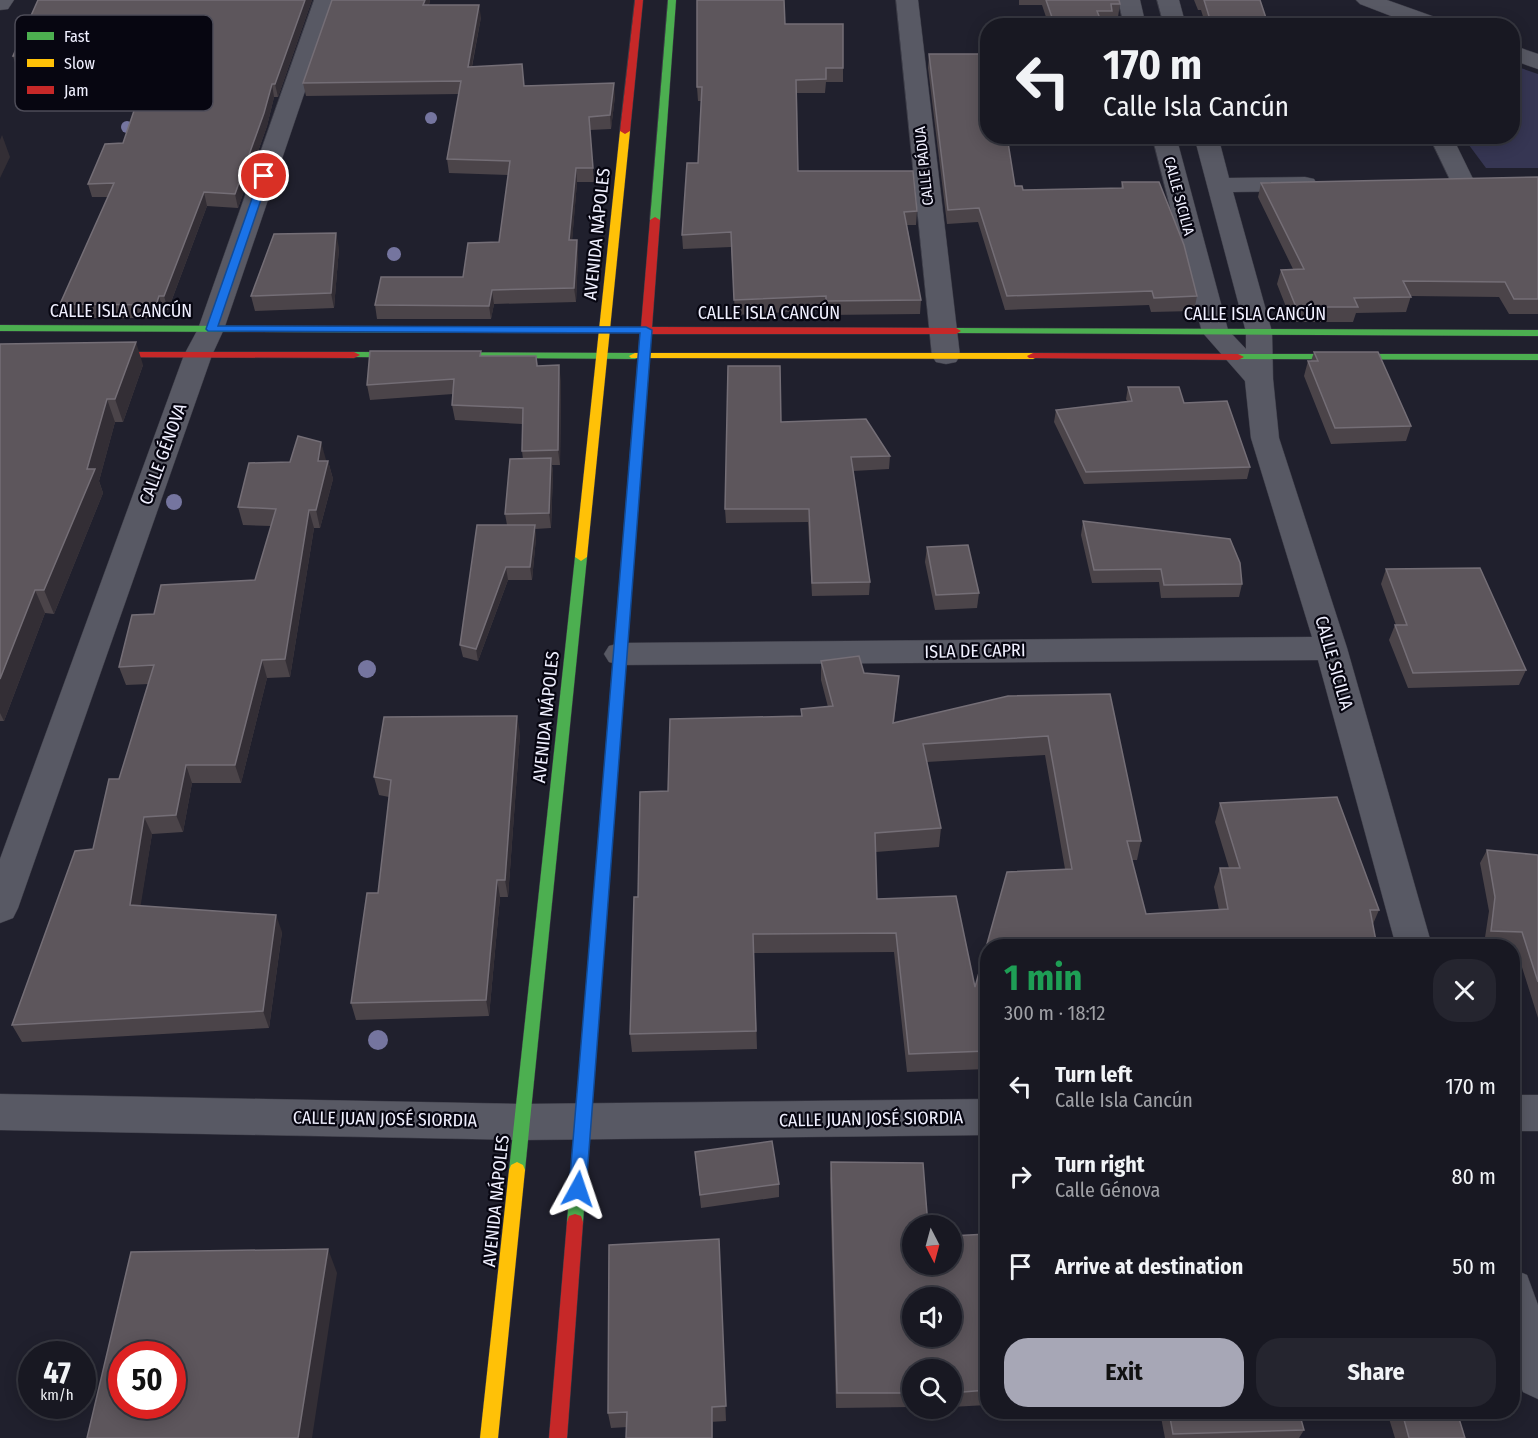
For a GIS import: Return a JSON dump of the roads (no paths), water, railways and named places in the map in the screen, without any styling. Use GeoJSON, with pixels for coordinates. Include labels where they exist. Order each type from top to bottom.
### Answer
{"type":"FeatureCollection","features":[{"type":"Feature","properties":{"kind":"main road","name":"AVENIDA NÁPOLES"},"geometry":{"type":"LineString","coordinates":[[489,1438],[639,0]]}},
{"type":"Feature","properties":{"kind":"main road"},"geometry":{"type":"LineString","coordinates":[[558,1438],[672,0]]}},
{"type":"Feature","properties":{"kind":"main road","name":"CALLE ISLA CANCÚN"},"geometry":{"type":"LineString","coordinates":[[0,328],[646,330],[1255,356],[1538,357]]}},
{"type":"Feature","properties":{"kind":"main road","name":"CALLE ISLA CANCÚN"},"geometry":{"type":"LineString","coordinates":[[82,355],[644,356],[1215,332]]}},
{"type":"Feature","properties":{"kind":"main road","name":"CALLE ISLA CANCÚN"},"geometry":{"type":"LineString","coordinates":[[1255,356],[1538,333]]}},
{"type":"Feature","properties":{"kind":"street"},"geometry":{"type":"LineString","coordinates":[[0,4],[3,0]]}},
{"type":"Feature","properties":{"kind":"street","name":"CALLE GÉNOVA"},"geometry":{"type":"LineString","coordinates":[[0,908],[198,355],[212,329],[325,0]]}},
{"type":"Feature","properties":{"kind":"street","name":"CALLE PÁDUA"},"geometry":{"type":"LineString","coordinates":[[907,0],[944,344]]}},
{"type":"Feature","properties":{"kind":"street"},"geometry":{"type":"LineString","coordinates":[[1129,0],[1133,18]]}},
{"type":"Feature","properties":{"kind":"street"},"geometry":{"type":"LineString","coordinates":[[1168,0],[1173,18]]}},
{"type":"Feature","properties":{"kind":"street"},"geometry":{"type":"LineString","coordinates":[[1370,1],[1380,18]]}},
{"type":"Feature","properties":{"kind":"street"},"geometry":{"type":"LineString","coordinates":[[1370,1],[1416,18]]}},
{"type":"Feature","properties":{"kind":"street"},"geometry":{"type":"LineString","coordinates":[[1520,55],[1538,62]]}},
{"type":"Feature","properties":{"kind":"street","name":"CALLE SICILIA"},"geometry":{"type":"LineString","coordinates":[[1166,144],[1215,332]]}},
{"type":"Feature","properties":{"kind":"street","name":"CALLE SICILIA"},"geometry":{"type":"LineString","coordinates":[[1208,144],[1220,185],[1255,356],[1265,438],[1330,648],[1412,939]]}},
{"type":"Feature","properties":{"kind":"street"},"geometry":{"type":"LineString","coordinates":[[1444,144],[1462,182]]}},
{"type":"Feature","properties":{"kind":"street"},"geometry":{"type":"LineString","coordinates":[[1220,185],[1324,184]]}},
{"type":"Feature","properties":{"kind":"street"},"geometry":{"type":"LineString","coordinates":[[1215,332],[1255,356]]}},
{"type":"Feature","properties":{"kind":"street","name":"ISLA DE CAPRI"},"geometry":{"type":"LineString","coordinates":[[620,654],[1330,648]]}},
{"type":"Feature","properties":{"kind":"street","name":"CALLE JUAN JOSÉ SIORDIA"},"geometry":{"type":"LineString","coordinates":[[0,1112],[522,1122],[980,1117]]}},
{"type":"Feature","properties":{"kind":"street"},"geometry":{"type":"LineString","coordinates":[[1520,1113],[1538,1113]]}},
{"type":"Feature","properties":{"kind":"street"},"geometry":{"type":"LineString","coordinates":[[1520,1316],[1538,1377]]}}]}
